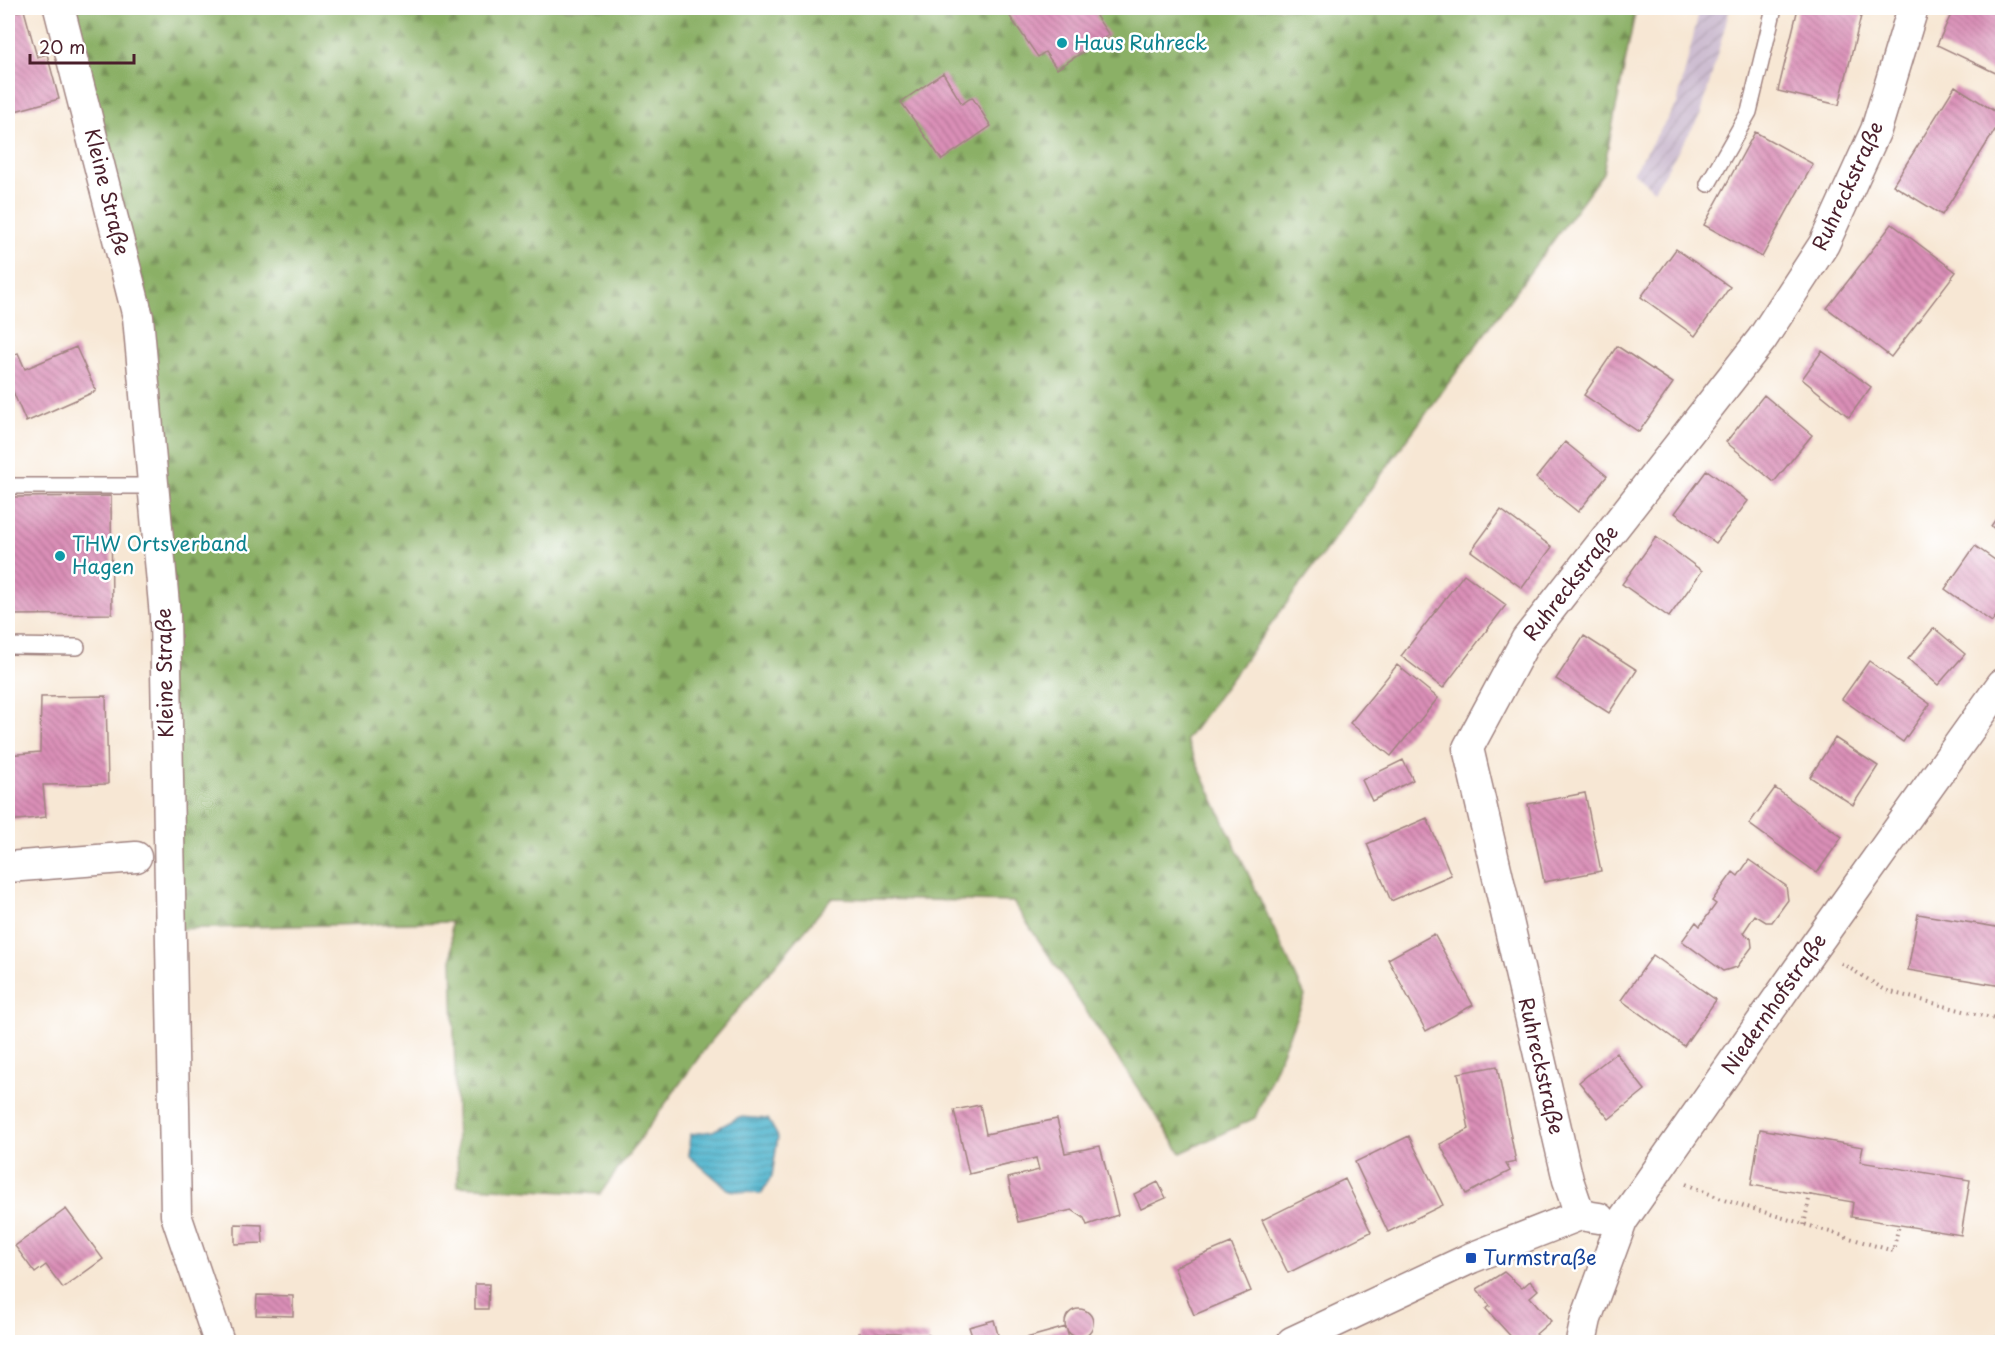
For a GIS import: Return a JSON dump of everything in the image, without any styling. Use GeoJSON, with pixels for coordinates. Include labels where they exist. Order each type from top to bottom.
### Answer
{"type":"FeatureCollection","features":[{"type":"Feature","properties":{"kind":"street","name":"Kleine Straße"},"geometry":{"type":"LineString","coordinates":[[59,8],[138,317],[165,616],[176,1215],[219,1342]]}},
{"type":"Feature","properties":{"kind":"street","name":"Ruhreckstraße"},"geometry":{"type":"LineString","coordinates":[[1581,1215],[1568,1180],[1468,748],[1526,640],[1762,339],[1824,244],[1876,130],[1911,8]]}},
{"type":"Feature","properties":{"kind":"street","name":"Niedernhofstraße"},"geometry":{"type":"LineString","coordinates":[[1581,1342],[1586,1319],[1622,1221],[2002,684]]}},
{"type":"Feature","properties":{"kind":"street"},"geometry":{"type":"LineString","coordinates":[[8,867],[136,857]]}},
{"type":"Feature","properties":{"kind":"street"},"geometry":{"type":"LineString","coordinates":[[1292,1342],[1471,1258],[1581,1215],[1622,1221]]}},
{"type":"Feature","properties":{"kind":"lane"},"geometry":{"type":"LineString","coordinates":[[1708,184],[1749,112],[1774,8]]}},
{"type":"Feature","properties":{"kind":"lane"},"geometry":{"type":"LineString","coordinates":[[8,486],[153,486]]}},
{"type":"Feature","properties":{"kind":"lane"},"geometry":{"type":"LineString","coordinates":[[8,646],[77,646]]}},
{"type":"Feature","properties":{"kind":"path"},"geometry":{"type":"LineString","coordinates":[[1814,947],[1887,991],[2002,1020]]}},
{"type":"Feature","properties":{"kind":"path"},"geometry":{"type":"LineString","coordinates":[[1704,1191],[1804,1225],[1893,1251],[1899,1225]]}},
{"type":"Feature","properties":{"kind":"path"},"geometry":{"type":"LineString","coordinates":[[1804,1225],[1810,1194]]}},
{"type":"Feature","properties":{"kind":"path"},"geometry":{"type":"LineString","coordinates":[[1993,1342],[2002,1326]]}},
{"type":"Feature","properties":{"kind":"shaded area"},"geometry":{"type":"Polygon","coordinates":[[[1700,8],[1730,8],[1701,114],[1654,190],[1633,172],[1677,104],[1700,8]]]}},
{"type":"Feature","properties":{"kind":"green space"},"geometry":{"type":"Polygon","coordinates":[[[59,8],[1636,8],[1603,173],[1186,740],[1305,996],[1255,1118],[1181,1153],[1013,902],[832,898],[707,1046],[600,1194],[458,1186],[451,922],[169,929],[138,317],[59,8]]]}},
{"type":"Feature","properties":{"kind":"water"},"geometry":{"type":"Polygon","coordinates":[[[739,1117],[768,1119],[778,1137],[772,1176],[761,1194],[729,1190],[689,1156],[691,1134],[713,1131],[739,1117]]]}},
{"type":"Feature","properties":{"kind":"building","name":"Haus Ruhreck"},"geometry":{"type":"Polygon","coordinates":[[[1004,8],[1109,8],[1096,16],[1109,35],[1057,69],[1045,52],[1038,57],[1004,8]]]}},
{"type":"Feature","properties":{"kind":"building"},"geometry":{"type":"Polygon","coordinates":[[[1798,8],[1863,8],[1839,105],[1778,91],[1798,8]]]}},
{"type":"Feature","properties":{"kind":"building"},"geometry":{"type":"Polygon","coordinates":[[[1954,8],[2002,8],[2002,76],[1937,45],[1954,8]]]}},
{"type":"Feature","properties":{"kind":"building"},"geometry":{"type":"Polygon","coordinates":[[[24,10],[37,57],[47,54],[59,99],[8,113],[8,14],[24,10]]]}},
{"type":"Feature","properties":{"kind":"building"},"geometry":{"type":"Polygon","coordinates":[[[943,73],[962,104],[972,97],[991,126],[942,160],[901,102],[943,73]]]}},
{"type":"Feature","properties":{"kind":"building"},"geometry":{"type":"Polygon","coordinates":[[[1955,86],[2002,116],[2002,119],[1942,215],[1893,185],[1955,86]]]}},
{"type":"Feature","properties":{"kind":"building"},"geometry":{"type":"Polygon","coordinates":[[[1755,132],[1813,164],[1762,257],[1704,225],[1755,132]]]}},
{"type":"Feature","properties":{"kind":"building"},"geometry":{"type":"Polygon","coordinates":[[[1892,224],[1956,272],[1891,357],[1827,308],[1892,224]]]}},
{"type":"Feature","properties":{"kind":"building"},"geometry":{"type":"Polygon","coordinates":[[[1676,249],[1730,287],[1695,336],[1641,297],[1676,249]]]}},
{"type":"Feature","properties":{"kind":"building"},"geometry":{"type":"Polygon","coordinates":[[[1617,346],[1673,383],[1639,432],[1584,395],[1617,346]]]}},
{"type":"Feature","properties":{"kind":"building"},"geometry":{"type":"Polygon","coordinates":[[[76,347],[96,391],[26,422],[8,380],[8,358],[18,353],[25,369],[76,347]]]}},
{"type":"Feature","properties":{"kind":"building"},"geometry":{"type":"Polygon","coordinates":[[[1822,351],[1871,387],[1849,417],[1802,379],[1822,351]]]}},
{"type":"Feature","properties":{"kind":"building"},"geometry":{"type":"Polygon","coordinates":[[[1764,395],[1812,435],[1774,482],[1726,442],[1764,395]]]}},
{"type":"Feature","properties":{"kind":"building"},"geometry":{"type":"Polygon","coordinates":[[[1565,442],[1607,476],[1578,512],[1536,478],[1565,442]]]}},
{"type":"Feature","properties":{"kind":"building"},"geometry":{"type":"Polygon","coordinates":[[[1707,470],[1748,501],[1716,543],[1675,513],[1707,470]]]}},
{"type":"Feature","properties":{"kind":"building","name":"THW Ortsverband Hagen"},"geometry":{"type":"Polygon","coordinates":[[[111,496],[112,614],[8,615],[8,497],[111,496]]]}},
{"type":"Feature","properties":{"kind":"building"},"geometry":{"type":"Polygon","coordinates":[[[1501,510],[1552,547],[1522,588],[1471,551],[1501,510]]]}},
{"type":"Feature","properties":{"kind":"building"},"geometry":{"type":"Polygon","coordinates":[[[2002,510],[2002,534],[1991,526],[2002,510]]]}},
{"type":"Feature","properties":{"kind":"building"},"geometry":{"type":"Polygon","coordinates":[[[1656,537],[1702,571],[1669,617],[1622,584],[1656,537]]]}},
{"type":"Feature","properties":{"kind":"building"},"geometry":{"type":"Polygon","coordinates":[[[1975,546],[2002,565],[2002,607],[1992,622],[1945,589],[1975,546]]]}},
{"type":"Feature","properties":{"kind":"building"},"geometry":{"type":"Polygon","coordinates":[[[1464,574],[1506,605],[1443,688],[1401,656],[1464,574]]]}},
{"type":"Feature","properties":{"kind":"building"},"geometry":{"type":"Polygon","coordinates":[[[1934,628],[1965,654],[1938,685],[1908,659],[1934,628]]]}},
{"type":"Feature","properties":{"kind":"building"},"geometry":{"type":"Polygon","coordinates":[[[1584,636],[1637,670],[1609,713],[1556,679],[1584,636]]]}},
{"type":"Feature","properties":{"kind":"building"},"geometry":{"type":"Polygon","coordinates":[[[1869,661],[1930,704],[1903,742],[1842,699],[1869,661]]]}},
{"type":"Feature","properties":{"kind":"building"},"geometry":{"type":"Polygon","coordinates":[[[1397,665],[1438,698],[1391,756],[1350,723],[1397,665]]]}},
{"type":"Feature","properties":{"kind":"building"},"geometry":{"type":"Polygon","coordinates":[[[106,696],[108,784],[43,785],[46,817],[8,821],[8,755],[40,752],[41,697],[106,696]]]}},
{"type":"Feature","properties":{"kind":"building"},"geometry":{"type":"Polygon","coordinates":[[[1835,738],[1878,766],[1853,805],[1810,777],[1835,738]]]}},
{"type":"Feature","properties":{"kind":"building"},"geometry":{"type":"Polygon","coordinates":[[[1403,760],[1413,780],[1372,801],[1362,780],[1403,760]]]}},
{"type":"Feature","properties":{"kind":"building"},"geometry":{"type":"Polygon","coordinates":[[[1775,788],[1842,837],[1817,873],[1749,824],[1775,788]]]}},
{"type":"Feature","properties":{"kind":"building"},"geometry":{"type":"Polygon","coordinates":[[[1585,793],[1601,871],[1544,882],[1528,804],[1585,793]]]}},
{"type":"Feature","properties":{"kind":"building"},"geometry":{"type":"Polygon","coordinates":[[[1427,818],[1451,875],[1391,901],[1367,844],[1427,818]]]}},
{"type":"Feature","properties":{"kind":"building"},"geometry":{"type":"Polygon","coordinates":[[[1749,860],[1786,886],[1788,900],[1772,922],[1766,922],[1755,915],[1743,933],[1751,938],[1752,947],[1737,967],[1723,971],[1682,941],[1696,922],[1700,926],[1716,904],[1712,901],[1733,872],[1738,876],[1749,860]]]}},
{"type":"Feature","properties":{"kind":"building"},"geometry":{"type":"Polygon","coordinates":[[[1918,914],[2002,928],[2002,986],[1908,970],[1918,914]]]}},
{"type":"Feature","properties":{"kind":"building"},"geometry":{"type":"Polygon","coordinates":[[[1434,934],[1473,1005],[1426,1031],[1388,959],[1434,934]]]}},
{"type":"Feature","properties":{"kind":"building"},"geometry":{"type":"Polygon","coordinates":[[[1653,955],[1716,1000],[1684,1046],[1621,1000],[1653,955]]]}},
{"type":"Feature","properties":{"kind":"building"},"geometry":{"type":"Polygon","coordinates":[[[1616,1053],[1645,1090],[1609,1119],[1579,1082],[1616,1053]]]}},
{"type":"Feature","properties":{"kind":"building"},"geometry":{"type":"Polygon","coordinates":[[[1497,1066],[1516,1162],[1506,1164],[1510,1171],[1466,1194],[1440,1144],[1469,1129],[1458,1073],[1497,1066]]]}},
{"type":"Feature","properties":{"kind":"building"},"geometry":{"type":"Polygon","coordinates":[[[980,1105],[986,1134],[1057,1119],[1065,1153],[1100,1146],[1118,1215],[1087,1225],[1084,1218],[1072,1210],[1018,1222],[1008,1178],[1039,1170],[1036,1158],[969,1174],[954,1110],[980,1105]]]}},
{"type":"Feature","properties":{"kind":"building"},"geometry":{"type":"Polygon","coordinates":[[[1760,1129],[1863,1147],[1860,1162],[1970,1180],[1961,1235],[1851,1217],[1853,1202],[1751,1185],[1760,1129]]]}},
{"type":"Feature","properties":{"kind":"building"},"geometry":{"type":"Polygon","coordinates":[[[1409,1136],[1443,1205],[1388,1232],[1355,1162],[1409,1136]]]}},
{"type":"Feature","properties":{"kind":"building"},"geometry":{"type":"Polygon","coordinates":[[[1345,1179],[1371,1232],[1288,1273],[1262,1220],[1345,1179]]]}},
{"type":"Feature","properties":{"kind":"building"},"geometry":{"type":"Polygon","coordinates":[[[1158,1182],[1166,1198],[1141,1209],[1134,1194],[1158,1182]]]}},
{"type":"Feature","properties":{"kind":"building"},"geometry":{"type":"Polygon","coordinates":[[[66,1209],[103,1259],[63,1288],[46,1265],[35,1273],[15,1246],[66,1209]]]}},
{"type":"Feature","properties":{"kind":"building"},"geometry":{"type":"Polygon","coordinates":[[[235,1224],[262,1225],[263,1243],[235,1244],[235,1224]]]}},
{"type":"Feature","properties":{"kind":"building"},"geometry":{"type":"Polygon","coordinates":[[[1231,1243],[1251,1291],[1194,1315],[1174,1267],[1231,1243]]]}},
{"type":"Feature","properties":{"kind":"building"},"geometry":{"type":"Polygon","coordinates":[[[1504,1272],[1522,1288],[1530,1281],[1538,1290],[1530,1297],[1551,1321],[1536,1334],[1544,1342],[1516,1342],[1486,1309],[1490,1306],[1477,1289],[1504,1272]]]}},
{"type":"Feature","properties":{"kind":"building"},"geometry":{"type":"Polygon","coordinates":[[[475,1284],[489,1284],[488,1309],[475,1309],[475,1284]]]}},
{"type":"Feature","properties":{"kind":"building"},"geometry":{"type":"Polygon","coordinates":[[[257,1295],[293,1296],[293,1316],[256,1315],[257,1295]]]}},
{"type":"Feature","properties":{"kind":"building"},"geometry":{"type":"Polygon","coordinates":[[[1079,1309],[1089,1313],[1093,1323],[1089,1333],[1079,1337],[1069,1333],[1065,1323],[1069,1313],[1079,1309]]]}},
{"type":"Feature","properties":{"kind":"building"},"geometry":{"type":"Polygon","coordinates":[[[994,1320],[1000,1342],[974,1342],[969,1327],[994,1320]]]}},
{"type":"Feature","properties":{"kind":"building"},"geometry":{"type":"Polygon","coordinates":[[[1066,1327],[1070,1342],[1012,1342],[1066,1327]]]}},
{"type":"Feature","properties":{"kind":"building"},"geometry":{"type":"Polygon","coordinates":[[[858,1333],[929,1335],[929,1342],[857,1342],[858,1333]]]}},
{"type":"Feature","properties":{"kind":"place","name":"Haus Ruhreck"},"geometry":{"type":"Point","coordinates":[1062,43]}},
{"type":"Feature","properties":{"kind":"place","name":"THW Ortsverband Hagen"},"geometry":{"type":"Point","coordinates":[60,556]}},
{"type":"Feature","properties":{"kind":"place","name":"Turmstraße"},"geometry":{"type":"Point","coordinates":[1471,1258]}}]}
